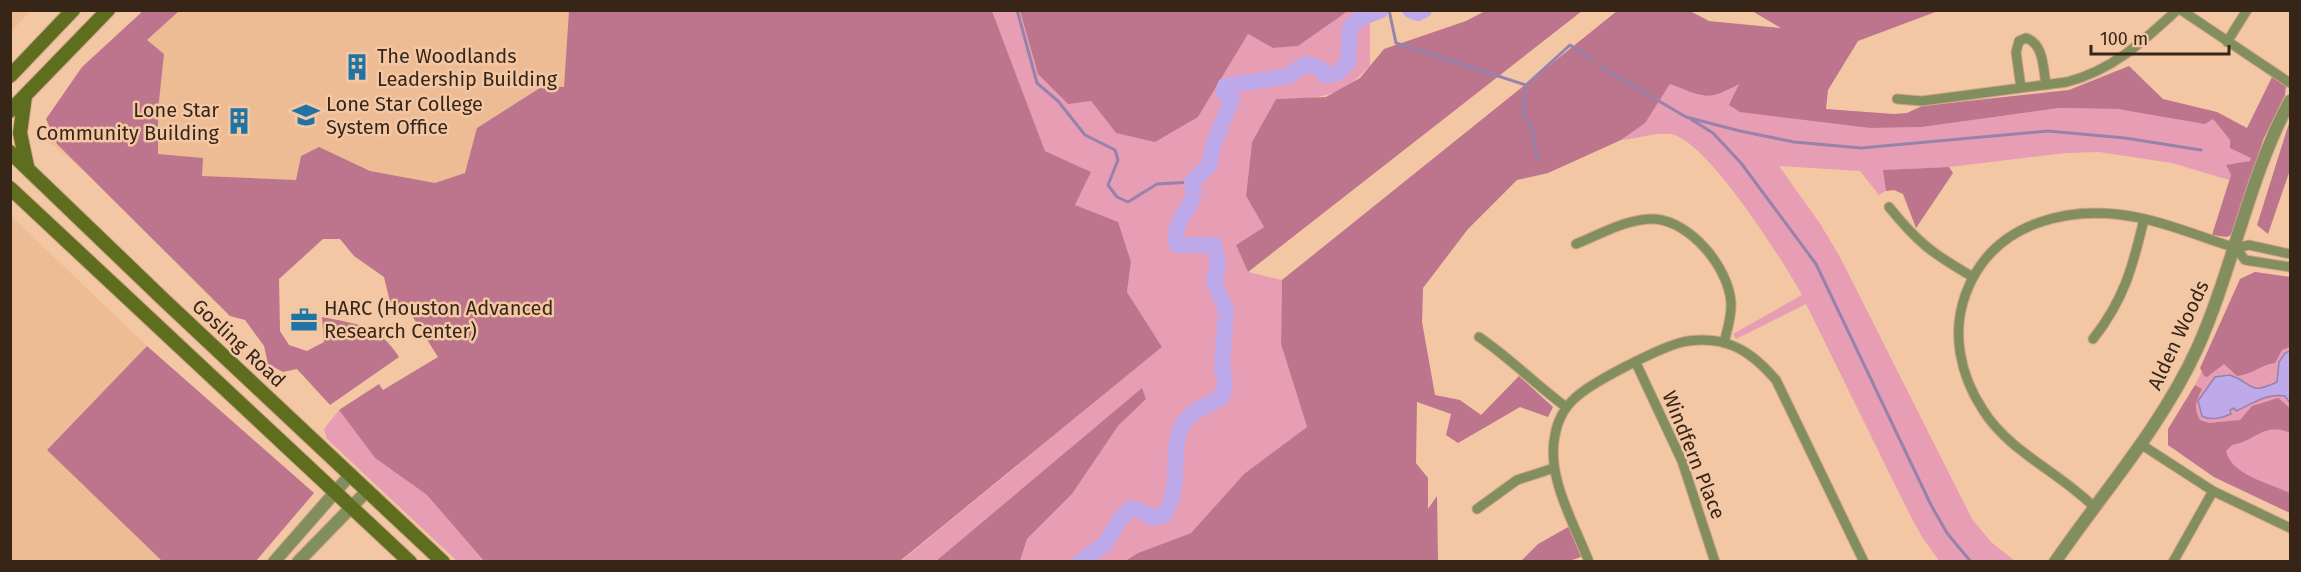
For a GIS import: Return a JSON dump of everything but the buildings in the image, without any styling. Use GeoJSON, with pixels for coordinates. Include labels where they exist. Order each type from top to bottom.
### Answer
{"type":"FeatureCollection","features":[{"type":"Feature","properties":{"kind":"main road"},"geometry":{"type":"LineString","coordinates":[[13,72],[73,10]]}},
{"type":"Feature","properties":{"kind":"main road"},"geometry":{"type":"LineString","coordinates":[[10,111],[108,10]]}},
{"type":"Feature","properties":{"kind":"main road"},"geometry":{"type":"LineString","coordinates":[[25,96],[20,133],[28,168]]}},
{"type":"Feature","properties":{"kind":"main road","name":"Gosling Road"},"geometry":{"type":"LineString","coordinates":[[10,152],[164,300],[443,561]]}},
{"type":"Feature","properties":{"kind":"main road"},"geometry":{"type":"LineString","coordinates":[[10,188],[410,561]]}},
{"type":"Feature","properties":{"kind":"street"},"geometry":{"type":"LineString","coordinates":[[1897,99],[1922,100],[2046,85],[2087,77],[2115,64],[2179,10],[2290,83]]}},
{"type":"Feature","properties":{"kind":"street"},"geometry":{"type":"LineString","coordinates":[[2227,42],[2247,10]]}},
{"type":"Feature","properties":{"kind":"street"},"geometry":{"type":"LineString","coordinates":[[2021,88],[2016,51],[2019,41],[2025,38],[2033,41],[2040,50],[2046,85]]}},
{"type":"Feature","properties":{"kind":"street","name":"Alden Woods"},"geometry":{"type":"LineString","coordinates":[[2055,561],[2142,445],[2178,389],[2197,348],[2236,248],[2270,141],[2290,101]]}},
{"type":"Feature","properties":{"kind":"street"},"geometry":{"type":"LineString","coordinates":[[1889,207],[1914,238],[1936,255],[1973,277]]}},
{"type":"Feature","properties":{"kind":"street"},"geometry":{"type":"LineString","coordinates":[[2095,508],[1993,425],[1970,388],[1963,369],[1958,338],[1962,308],[1973,277],[1997,247],[2013,233],[2050,218],[2085,214],[2144,219],[2236,248],[2249,245],[2290,254]]}},
{"type":"Feature","properties":{"kind":"street"},"geometry":{"type":"LineString","coordinates":[[1576,244],[1642,220],[1655,219],[1680,227],[1700,243],[1728,288],[1730,316],[1724,343]]}},
{"type":"Feature","properties":{"kind":"street"},"geometry":{"type":"LineString","coordinates":[[2093,339],[2120,300],[2144,219]]}},
{"type":"Feature","properties":{"kind":"street"},"geometry":{"type":"LineString","coordinates":[[2236,248],[2245,260],[2290,267]]}},
{"type":"Feature","properties":{"kind":"street"},"geometry":{"type":"LineString","coordinates":[[1479,337],[1503,353],[1541,389],[1566,407]]}},
{"type":"Feature","properties":{"kind":"street"},"geometry":{"type":"LineString","coordinates":[[1589,561],[1554,468],[1555,434],[1566,407],[1586,390],[1636,363],[1679,343],[1693,340],[1724,343],[1755,358],[1776,380],[1864,561]]}},
{"type":"Feature","properties":{"kind":"street","name":"Windfern Place"},"geometry":{"type":"LineString","coordinates":[[1636,363],[1682,461],[1715,561]]}},
{"type":"Feature","properties":{"kind":"street"},"geometry":{"type":"LineString","coordinates":[[2142,445],[2213,491],[2290,528]]}},
{"type":"Feature","properties":{"kind":"street"},"geometry":{"type":"LineString","coordinates":[[1477,509],[1517,480],[1554,468]]}},
{"type":"Feature","properties":{"kind":"street"},"geometry":{"type":"LineString","coordinates":[[274,561],[351,474]]}},
{"type":"Feature","properties":{"kind":"street"},"geometry":{"type":"LineString","coordinates":[[298,561],[368,490]]}},
{"type":"Feature","properties":{"kind":"street"},"geometry":{"type":"LineString","coordinates":[[2172,561],[2213,491]]}},
{"type":"Feature","properties":{"kind":"shaded area"},"geometry":{"type":"Polygon","coordinates":[[[144,10],[179,11],[147,40],[164,54],[158,110],[158,154],[203,158],[202,176],[296,180],[301,156],[319,147],[370,171],[435,183],[465,173],[477,128],[543,86],[564,87],[569,11],[992,11],[1045,151],[1091,172],[1075,205],[1118,222],[1131,262],[1127,292],[1162,347],[900,561],[484,561],[427,495],[375,458],[339,410],[379,384],[383,390],[438,357],[409,311],[390,302],[384,277],[354,256],[340,239],[323,239],[279,279],[280,331],[289,345],[307,351],[324,342],[322,317],[356,324],[375,332],[391,346],[399,357],[330,405],[297,369],[283,372],[268,364],[264,346],[245,320],[230,316],[57,144],[46,119],[82,67],[144,10]]]}},
{"type":"Feature","properties":{"kind":"shaded area"},"geometry":{"type":"Polygon","coordinates":[[[1020,10],[1348,11],[1298,46],[1273,48],[1248,34],[1198,117],[1155,142],[1116,133],[1091,101],[1068,104],[1038,74],[1020,10]]]}},
{"type":"Feature","properties":{"kind":"shaded area"},"geometry":{"type":"Polygon","coordinates":[[[10,11],[30,11],[11,32],[10,11]]]}},
{"type":"Feature","properties":{"kind":"shaded area","name":"Lone Star College System Office"},"geometry":{"type":"Polygon","coordinates":[[[162,11],[571,11],[567,89],[465,205],[112,193],[49,142],[122,47],[162,11]]]}},
{"type":"Feature","properties":{"kind":"shaded area"},"geometry":{"type":"Polygon","coordinates":[[[992,11],[1020,11],[1038,74],[1091,101],[1116,133],[1198,117],[1248,34],[1273,48],[1298,46],[1348,11],[1364,11],[1370,26],[1370,65],[1359,76],[1349,85],[1328,95],[1276,99],[1252,142],[1246,196],[1264,227],[1236,245],[1248,272],[1282,280],[1281,344],[1307,427],[1244,474],[1191,533],[1123,561],[1020,561],[1027,539],[1072,494],[1118,426],[1146,399],[1141,389],[936,561],[900,562],[1162,347],[1127,292],[1131,262],[1075,205],[1091,172],[1045,151],[992,11]]]}},
{"type":"Feature","properties":{"kind":"shaded area"},"geometry":{"type":"Polygon","coordinates":[[[1485,11],[1582,11],[1248,272],[1236,245],[1264,227],[1246,196],[1252,142],[1276,99],[1326,97],[1360,78],[1384,49],[1466,21],[1485,11]]]}},
{"type":"Feature","properties":{"kind":"shaded area"},"geometry":{"type":"Polygon","coordinates":[[[1617,11],[1690,11],[1709,21],[1781,28],[1752,11],[1938,11],[1858,41],[1828,90],[1826,109],[1907,113],[1922,106],[2069,90],[2129,66],[2163,99],[2217,112],[2247,128],[2273,75],[2286,86],[2285,95],[2263,140],[2234,233],[2227,237],[2212,235],[2231,175],[2226,165],[2250,161],[2251,158],[2230,148],[2230,140],[2213,119],[2205,124],[2118,109],[2059,108],[1922,127],[1871,128],[1740,112],[1729,105],[1739,84],[1719,93],[1705,96],[1670,84],[1645,123],[1621,140],[1548,173],[1517,180],[1468,229],[1423,288],[1422,322],[1435,395],[1460,400],[1481,415],[1519,376],[1553,407],[1548,417],[1520,407],[1458,443],[1446,435],[1451,414],[1417,402],[1416,463],[1428,478],[1428,509],[1437,496],[1438,561],[1123,562],[1138,553],[1191,533],[1244,474],[1307,427],[1281,344],[1282,280],[1617,11]]]}},
{"type":"Feature","properties":{"kind":"shaded area"},"geometry":{"type":"Polygon","coordinates":[[[1740,83],[1871,128],[1922,127],[2059,108],[2118,109],[2213,119],[2230,140],[2251,158],[2250,161],[2226,166],[2231,175],[2229,180],[2172,163],[2099,152],[2066,153],[1949,167],[1884,170],[1886,191],[1879,195],[1860,171],[1779,166],[1821,225],[1841,259],[1972,519],[1991,542],[2015,561],[1940,562],[1922,537],[1907,509],[1806,304],[1736,339],[1733,334],[1802,295],[1779,256],[1743,204],[1704,157],[1686,142],[1671,134],[1621,140],[1644,123],[1670,84],[1702,96],[1740,83]]]}},
{"type":"Feature","properties":{"kind":"shaded area"},"geometry":{"type":"Polygon","coordinates":[[[2290,120],[2290,170],[2268,234],[2257,225],[2290,120]]]}},
{"type":"Feature","properties":{"kind":"shaded area"},"geometry":{"type":"Polygon","coordinates":[[[1949,167],[1953,173],[1916,228],[1903,194],[1894,190],[1886,191],[1883,170],[1949,167]]]}},
{"type":"Feature","properties":{"kind":"shaded area"},"geometry":{"type":"Polygon","coordinates":[[[10,215],[147,346],[47,450],[162,561],[11,561],[10,215]]]}},
{"type":"Feature","properties":{"kind":"shaded area"},"geometry":{"type":"Polygon","coordinates":[[[2255,272],[2290,277],[2290,513],[2214,477],[2168,445],[2174,420],[2196,383],[2240,279],[2255,272]]]}},
{"type":"Feature","properties":{"kind":"shaded area"},"geometry":{"type":"Polygon","coordinates":[[[2255,272],[2290,277],[2290,347],[2282,350],[2275,363],[2247,374],[2237,376],[2224,364],[2207,377],[2204,376],[2200,368],[2240,279],[2255,272]]]}},
{"type":"Feature","properties":{"kind":"shaded area"},"geometry":{"type":"Polygon","coordinates":[[[147,346],[314,493],[256,561],[162,561],[47,450],[147,346]]]}},
{"type":"Feature","properties":{"kind":"shaded area"},"geometry":{"type":"Polygon","coordinates":[[[2290,351],[2290,403],[2285,396],[2278,395],[2259,400],[2236,411],[2234,408],[2230,410],[2231,414],[2224,417],[2212,419],[2202,416],[2198,401],[2215,377],[2230,375],[2252,387],[2268,386],[2277,382],[2279,362],[2285,353],[2290,351]]]}},
{"type":"Feature","properties":{"kind":"shaded area"},"geometry":{"type":"Polygon","coordinates":[[[2195,385],[2202,389],[2196,405],[2198,416],[2200,420],[2209,423],[2240,420],[2252,406],[2278,398],[2290,408],[2290,433],[2274,429],[2267,430],[2232,445],[2226,451],[2229,459],[2243,472],[2290,493],[2290,513],[2214,477],[2168,445],[2168,429],[2195,385]]]}},
{"type":"Feature","properties":{"kind":"shaded area"},"geometry":{"type":"Polygon","coordinates":[[[1142,388],[1146,399],[1118,426],[1072,494],[1027,539],[1020,561],[936,561],[1142,388]]]}},
{"type":"Feature","properties":{"kind":"shaded area"},"geometry":{"type":"Polygon","coordinates":[[[339,410],[375,458],[427,495],[484,561],[457,561],[327,439],[324,429],[339,410]]]}},
{"type":"Feature","properties":{"kind":"shaded area"},"geometry":{"type":"Polygon","coordinates":[[[1570,526],[1581,557],[1569,561],[1520,562],[1538,544],[1570,526]]]}},
{"type":"Feature","properties":{"kind":"waterway"},"geometry":{"type":"LineString","coordinates":[[1017,10],[1037,83],[1058,101],[1085,135],[1115,150],[1118,160],[1108,185],[1117,197],[1128,202],[1157,184],[1192,182]]}},
{"type":"Feature","properties":{"kind":"waterway"},"geometry":{"type":"LineString","coordinates":[[1080,562],[1105,544],[1120,519],[1131,508],[1153,518],[1164,515],[1173,491],[1180,429],[1194,413],[1222,397],[1225,384],[1222,366],[1226,310],[1214,282],[1218,262],[1214,245],[1177,245],[1176,230],[1191,202],[1192,182],[1210,164],[1213,145],[1232,99],[1223,92],[1225,86],[1288,76],[1306,64],[1320,68],[1325,75],[1336,74],[1348,62],[1350,27],[1361,18],[1381,10]]}},
{"type":"Feature","properties":{"kind":"waterway"},"geometry":{"type":"LineString","coordinates":[[1389,10],[1396,43],[1526,85],[1570,45],[1593,60]]}},
{"type":"Feature","properties":{"kind":"waterway"},"geometry":{"type":"LineString","coordinates":[[1410,10],[1418,13],[1424,10]]}},
{"type":"Feature","properties":{"kind":"waterway"},"geometry":{"type":"LineString","coordinates":[[1601,67],[1686,117],[1794,142],[1861,148],[2048,131],[2125,138],[2201,150]]}},
{"type":"Feature","properties":{"kind":"waterway"},"geometry":{"type":"LineString","coordinates":[[1526,86],[1523,113],[1532,129],[1537,159]]}},
{"type":"Feature","properties":{"kind":"waterway"},"geometry":{"type":"LineString","coordinates":[[1692,120],[1713,133],[1741,163],[1816,264],[1931,505],[1947,533],[1971,562]]}},
{"type":"Feature","properties":{"kind":"place","name":"The Woodlands Leadership Building"},"geometry":{"type":"Point","coordinates":[357,67]}},
{"type":"Feature","properties":{"kind":"place","name":"Lone Star College System Office"},"geometry":{"type":"Point","coordinates":[306,115]}},
{"type":"Feature","properties":{"kind":"place","name":"Lone Star Community Building"},"geometry":{"type":"Point","coordinates":[239,121]}},
{"type":"Feature","properties":{"kind":"place","name":"HARC (Houston Advanced Research Center)"},"geometry":{"type":"Point","coordinates":[304,320]}}]}
